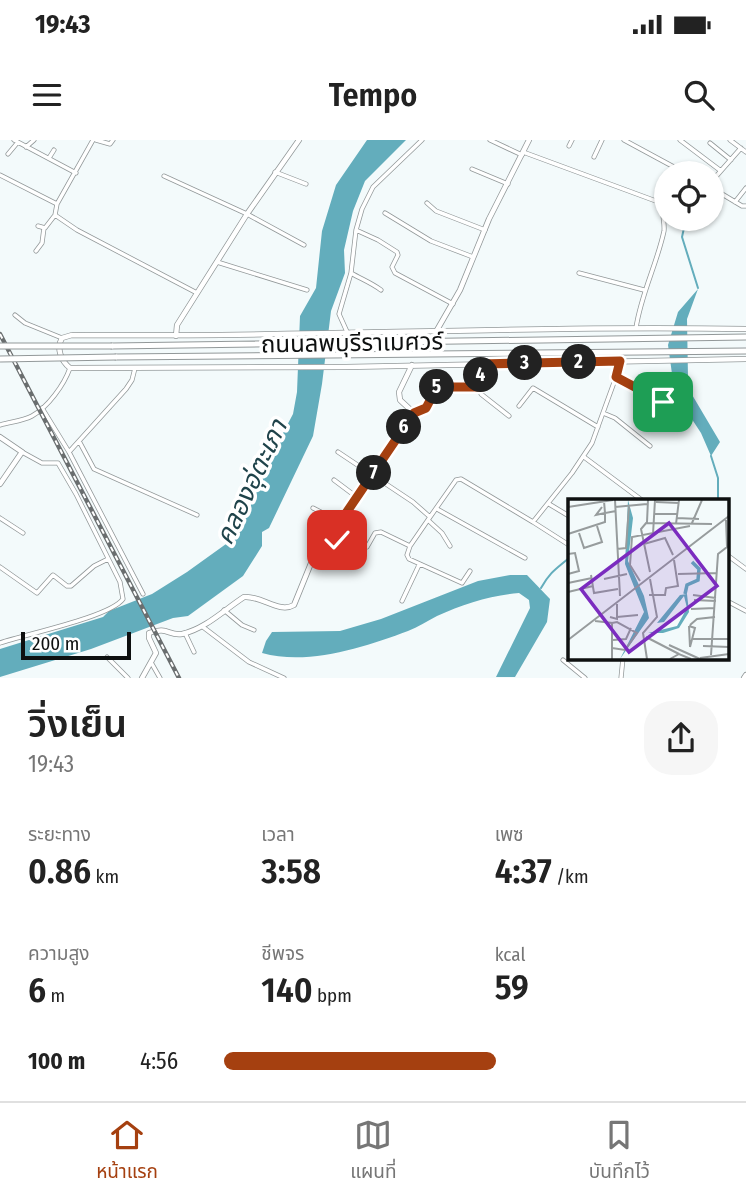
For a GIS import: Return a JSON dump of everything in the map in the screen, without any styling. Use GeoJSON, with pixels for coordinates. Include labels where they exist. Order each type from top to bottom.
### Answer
{"type":"FeatureCollection","features":[{"type":"Feature","properties":{"kind":"main road"},"geometry":{"type":"LineString","coordinates":[[178,345],[177,325],[247,214],[299,140]]}},
{"type":"Feature","properties":{"kind":"main road"},"geometry":{"type":"LineString","coordinates":[[437,331],[453,304],[529,140]]}},
{"type":"Feature","properties":{"kind":"main road"},"geometry":{"type":"LineString","coordinates":[[746,329],[72,335],[62,338],[59,343],[60,355],[70,368],[346,367],[746,359]]}},
{"type":"Feature","properties":{"kind":"main road","name":"ถนนลพบุรีราเมศวร์"},"geometry":{"type":"LineString","coordinates":[[0,346],[346,344],[746,337]]}},
{"type":"Feature","properties":{"kind":"main road"},"geometry":{"type":"LineString","coordinates":[[479,354],[480,341]]}},
{"type":"Feature","properties":{"kind":"main road","name":"ถนนลพบุรีราเมศวร์"},"geometry":{"type":"LineString","coordinates":[[0,359],[746,351]]}},
{"type":"Feature","properties":{"kind":"main road"},"geometry":{"type":"LineString","coordinates":[[142,677],[156,653],[149,633],[161,629],[178,635],[203,627],[244,597],[251,596],[284,608],[292,607],[318,546],[340,522],[414,413],[400,400],[399,392],[413,365]]}},
{"type":"Feature","properties":{"kind":"main road"},"geometry":{"type":"LineString","coordinates":[[0,437],[22,452],[0,484]]}},
{"type":"Feature","properties":{"kind":"street"},"geometry":{"type":"LineString","coordinates":[[8,154],[21,143],[34,140]]}},
{"type":"Feature","properties":{"kind":"street"},"geometry":{"type":"LineString","coordinates":[[36,251],[42,243],[44,228],[55,215],[57,204],[95,140],[110,144],[113,140]]}},
{"type":"Feature","properties":{"kind":"street"},"geometry":{"type":"LineString","coordinates":[[347,334],[339,314],[351,273],[356,230],[362,209],[373,187],[422,140]]}},
{"type":"Feature","properties":{"kind":"street"},"geometry":{"type":"LineString","coordinates":[[490,140],[664,204],[661,217],[664,232],[644,290],[636,328]]}},
{"type":"Feature","properties":{"kind":"street"},"geometry":{"type":"LineString","coordinates":[[569,146],[572,140]]}},
{"type":"Feature","properties":{"kind":"street"},"geometry":{"type":"LineString","coordinates":[[594,157],[602,140]]}},
{"type":"Feature","properties":{"kind":"street"},"geometry":{"type":"LineString","coordinates":[[624,140],[663,161]]}},
{"type":"Feature","properties":{"kind":"street"},"geometry":{"type":"LineString","coordinates":[[680,140],[707,161]]}},
{"type":"Feature","properties":{"kind":"street"},"geometry":{"type":"LineString","coordinates":[[730,140],[746,152]]}},
{"type":"Feature","properties":{"kind":"street"},"geometry":{"type":"LineString","coordinates":[[21,143],[76,173]]}},
{"type":"Feature","properties":{"kind":"street"},"geometry":{"type":"LineString","coordinates":[[710,143],[731,160]]}},
{"type":"Feature","properties":{"kind":"street"},"geometry":{"type":"LineString","coordinates":[[724,168],[741,148]]}},
{"type":"Feature","properties":{"kind":"street"},"geometry":{"type":"LineString","coordinates":[[49,158],[54,150]]}},
{"type":"Feature","properties":{"kind":"street"},"geometry":{"type":"LineString","coordinates":[[472,169],[508,184]]}},
{"type":"Feature","properties":{"kind":"street"},"geometry":{"type":"LineString","coordinates":[[275,172],[306,184]]}},
{"type":"Feature","properties":{"kind":"street"},"geometry":{"type":"LineString","coordinates":[[0,175],[57,204]]}},
{"type":"Feature","properties":{"kind":"street"},"geometry":{"type":"LineString","coordinates":[[164,176],[247,214],[304,245]]}},
{"type":"Feature","properties":{"kind":"street"},"geometry":{"type":"LineString","coordinates":[[735,202],[746,188]]}},
{"type":"Feature","properties":{"kind":"street"},"geometry":{"type":"LineString","coordinates":[[724,195],[746,206]]}},
{"type":"Feature","properties":{"kind":"street"},"geometry":{"type":"LineString","coordinates":[[427,203],[436,211],[485,230]]}},
{"type":"Feature","properties":{"kind":"street"},"geometry":{"type":"LineString","coordinates":[[385,213],[431,241],[475,258]]}},
{"type":"Feature","properties":{"kind":"street"},"geometry":{"type":"LineString","coordinates":[[55,215],[77,230],[197,293]]}},
{"type":"Feature","properties":{"kind":"street"},"geometry":{"type":"LineString","coordinates":[[38,226],[44,228]]}},
{"type":"Feature","properties":{"kind":"street"},"geometry":{"type":"LineString","coordinates":[[356,230],[397,252],[392,267],[395,273],[453,304]]}},
{"type":"Feature","properties":{"kind":"street"},"geometry":{"type":"LineString","coordinates":[[217,262],[307,290]]}},
{"type":"Feature","properties":{"kind":"street"},"geometry":{"type":"LineString","coordinates":[[351,273],[366,279],[381,290]]}},
{"type":"Feature","properties":{"kind":"street"},"geometry":{"type":"LineString","coordinates":[[579,273],[644,290]]}},
{"type":"Feature","properties":{"kind":"street"},"geometry":{"type":"LineString","coordinates":[[15,315],[25,323],[62,338]]}},
{"type":"Feature","properties":{"kind":"street"},"geometry":{"type":"LineString","coordinates":[[533,522],[592,443],[620,361]]}},
{"type":"Feature","properties":{"kind":"street"},"geometry":{"type":"LineString","coordinates":[[481,364],[481,394],[509,416]]}},
{"type":"Feature","properties":{"kind":"street"},"geometry":{"type":"LineString","coordinates":[[0,425],[32,416],[42,408],[63,386],[70,368]]}},
{"type":"Feature","properties":{"kind":"street"},"geometry":{"type":"LineString","coordinates":[[69,452],[127,388],[135,368]]}},
{"type":"Feature","properties":{"kind":"street"},"geometry":{"type":"LineString","coordinates":[[616,377],[675,408],[689,423]]}},
{"type":"Feature","properties":{"kind":"street"},"geometry":{"type":"LineString","coordinates":[[414,413],[426,408],[437,387],[481,387]]}},
{"type":"Feature","properties":{"kind":"street"},"geometry":{"type":"LineString","coordinates":[[519,406],[533,388],[598,427]]}},
{"type":"Feature","properties":{"kind":"street"},"geometry":{"type":"LineString","coordinates":[[42,408],[69,452],[143,594]]}},
{"type":"Feature","properties":{"kind":"street"},"geometry":{"type":"LineString","coordinates":[[603,413],[615,418],[650,446]]}},
{"type":"Feature","properties":{"kind":"street"},"geometry":{"type":"LineString","coordinates":[[79,441],[94,469],[197,515]]}},
{"type":"Feature","properties":{"kind":"street"},"geometry":{"type":"LineString","coordinates":[[0,643],[94,615],[123,599],[120,582],[58,463],[42,463],[22,452]]}},
{"type":"Feature","properties":{"kind":"street"},"geometry":{"type":"LineString","coordinates":[[338,452],[429,518],[450,546]]}},
{"type":"Feature","properties":{"kind":"street"},"geometry":{"type":"LineString","coordinates":[[584,457],[640,499]]}},
{"type":"Feature","properties":{"kind":"street"},"geometry":{"type":"LineString","coordinates":[[470,571],[462,583],[431,572],[409,559],[407,555],[410,546],[456,480],[461,479],[568,544]]}},
{"type":"Feature","properties":{"kind":"street"},"geometry":{"type":"LineString","coordinates":[[334,480],[354,495],[355,500]]}},
{"type":"Feature","properties":{"kind":"street"},"geometry":{"type":"LineString","coordinates":[[548,504],[568,515]]}},
{"type":"Feature","properties":{"kind":"street"},"geometry":{"type":"LineString","coordinates":[[313,508],[340,522]]}},
{"type":"Feature","properties":{"kind":"street"},"geometry":{"type":"LineString","coordinates":[[437,509],[525,558]]}},
{"type":"Feature","properties":{"kind":"street"},"geometry":{"type":"LineString","coordinates":[[0,518],[23,533]]}},
{"type":"Feature","properties":{"kind":"street"},"geometry":{"type":"LineString","coordinates":[[327,534],[361,549],[367,547],[375,533],[381,532],[410,546]]}},
{"type":"Feature","properties":{"kind":"street"},"geometry":{"type":"LineString","coordinates":[[728,556],[746,569]]}},
{"type":"Feature","properties":{"kind":"street"},"geometry":{"type":"LineString","coordinates":[[0,567],[37,593],[53,575],[71,586],[94,566],[109,559]]}},
{"type":"Feature","properties":{"kind":"street"},"geometry":{"type":"LineString","coordinates":[[402,601],[419,565]]}},
{"type":"Feature","properties":{"kind":"street"},"geometry":{"type":"LineString","coordinates":[[728,602],[746,611]]}},
{"type":"Feature","properties":{"kind":"street"},"geometry":{"type":"LineString","coordinates":[[224,610],[242,625],[254,630]]}},
{"type":"Feature","properties":{"kind":"street"},"geometry":{"type":"LineString","coordinates":[[203,627],[250,662],[284,677]]}},
{"type":"Feature","properties":{"kind":"street"},"geometry":{"type":"LineString","coordinates":[[185,633],[194,652]]}},
{"type":"Feature","properties":{"kind":"street"},"geometry":{"type":"LineString","coordinates":[[107,657],[128,677]]}},
{"type":"Feature","properties":{"kind":"street"},"geometry":{"type":"LineString","coordinates":[[563,660],[585,677]]}},
{"type":"Feature","properties":{"kind":"street"},"geometry":{"type":"LineString","coordinates":[[152,664],[160,677]]}},
{"type":"Feature","properties":{"kind":"water"},"geometry":{"type":"Polygon","coordinates":[[[367,140],[406,140],[365,181],[353,211],[344,250],[345,273],[331,311],[313,436],[269,528],[262,532],[262,546],[243,576],[188,616],[173,618],[91,649],[0,677],[0,649],[103,617],[109,611],[152,594],[226,544],[243,524],[272,454],[293,414],[297,392],[300,316],[316,288],[322,231],[336,185],[367,140]]]}},
{"type":"Feature","properties":{"kind":"water"},"geometry":{"type":"Polygon","coordinates":[[[698,289],[687,319],[688,378],[691,393],[720,442],[711,456],[701,433],[678,398],[668,345],[678,312],[698,289]]]}},
{"type":"Feature","properties":{"kind":"water"},"geometry":{"type":"Polygon","coordinates":[[[527,575],[550,599],[547,622],[515,677],[496,677],[530,608],[529,600],[519,593],[467,604],[408,631],[336,653],[298,657],[262,653],[272,632],[340,631],[381,619],[478,581],[527,575]]]}},
{"type":"Feature","properties":{"kind":"waterway"},"geometry":{"type":"LineString","coordinates":[[683,231],[682,237],[698,288]]}},
{"type":"Feature","properties":{"kind":"waterway"},"geometry":{"type":"LineString","coordinates":[[711,456],[718,478],[718,499]]}},
{"type":"Feature","properties":{"kind":"waterway"},"geometry":{"type":"LineString","coordinates":[[541,588],[550,574],[568,559]]}},
{"type":"Feature","properties":{"kind":"railway"},"geometry":{"type":"LineString","coordinates":[[0,334],[179,678]]}},
{"type":"Feature","properties":{"kind":"route"},"geometry":{"type":"LineString","coordinates":[[337,540],[327,534],[342,519],[414,413],[426,408],[437,387],[481,387],[481,364],[620,361],[616,377],[663,402]]}},
{"type":"Feature","properties":{"kind":"water label","name":"คลองอุ่ตะเภา"},"geometry":{"type":"Point","coordinates":[251,482]}}]}
